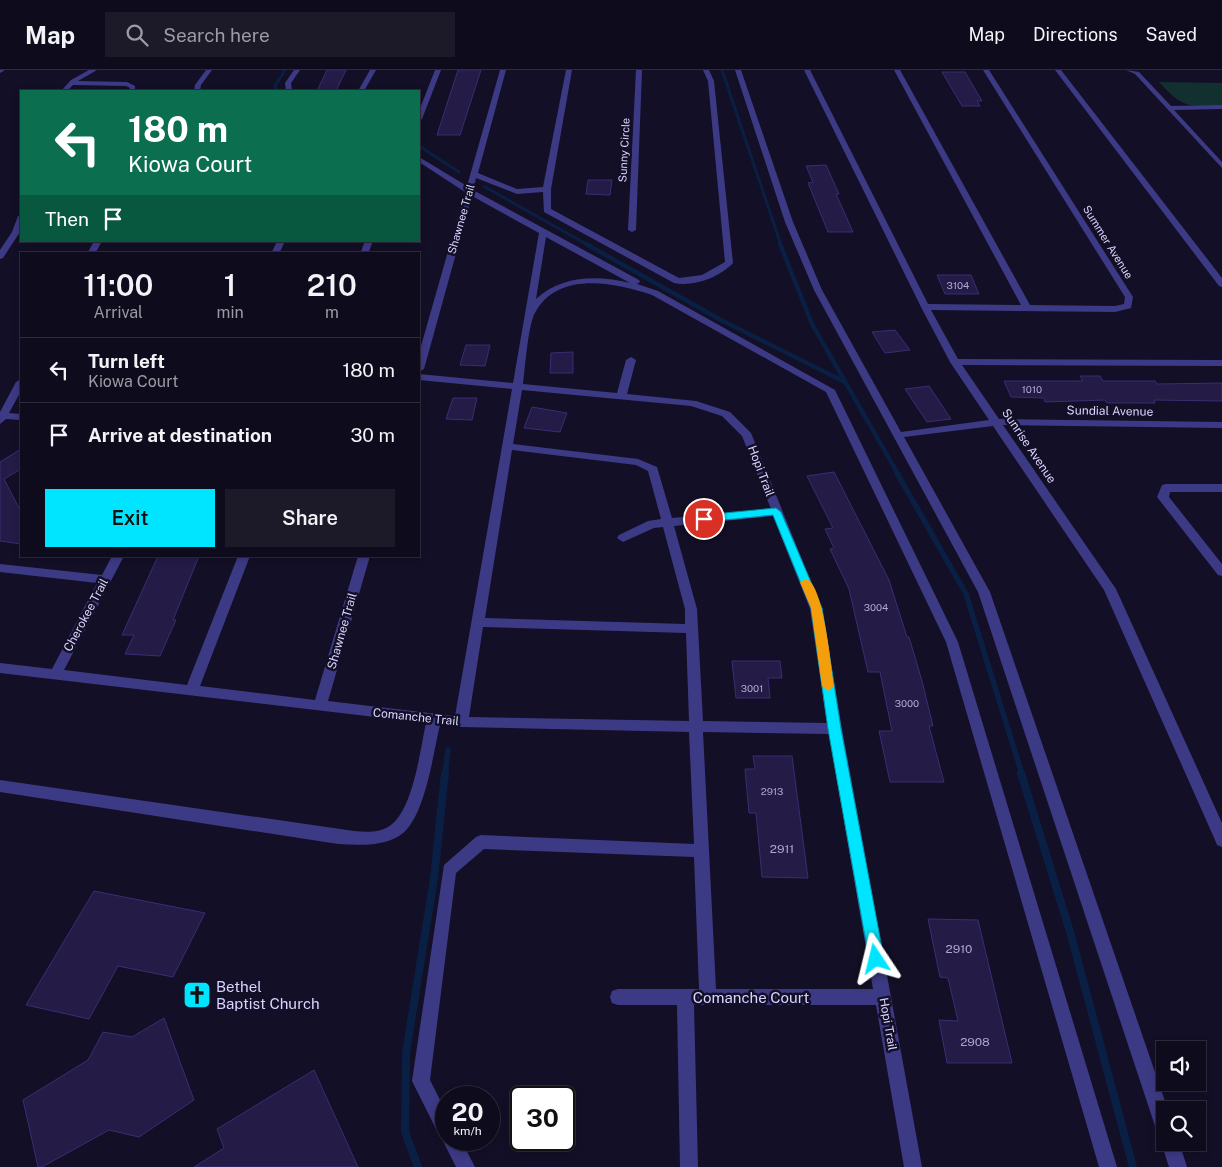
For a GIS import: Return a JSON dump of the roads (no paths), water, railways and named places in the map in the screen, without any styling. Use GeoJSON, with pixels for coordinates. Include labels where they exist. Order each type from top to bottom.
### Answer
{"type":"FeatureCollection","features":[{"type":"Feature","properties":{"kind":"street"},"geometry":{"type":"LineString","coordinates":[[65,90],[71,83],[94,70]]}},
{"type":"Feature","properties":{"kind":"street"},"geometry":{"type":"LineString","coordinates":[[198,90],[198,85],[209,70]]}},
{"type":"Feature","properties":{"kind":"street"},"geometry":{"type":"LineString","coordinates":[[289,90],[288,83],[296,70]]}},
{"type":"Feature","properties":{"kind":"street"},"geometry":{"type":"LineString","coordinates":[[362,90],[373,70]]}},
{"type":"Feature","properties":{"kind":"street"},"geometry":{"type":"LineString","coordinates":[[420,116],[438,70]]}},
{"type":"Feature","properties":{"kind":"street","name":"Shawnee Trail"},"geometry":{"type":"LineString","coordinates":[[420,365],[503,70]]}},
{"type":"Feature","properties":{"kind":"street"},"geometry":{"type":"LineString","coordinates":[[569,70],[547,189],[547,210],[677,281],[696,281],[716,273],[729,263],[711,81],[706,70]]}},
{"type":"Feature","properties":{"kind":"street","name":"Sunny Circle"},"geometry":{"type":"LineString","coordinates":[[632,230],[639,70]]}},
{"type":"Feature","properties":{"kind":"street"},"geometry":{"type":"LineString","coordinates":[[738,70],[789,222],[818,290],[984,592],[1156,1102]]}},
{"type":"Feature","properties":{"kind":"street","name":"Sunrise Avenue"},"geometry":{"type":"LineString","coordinates":[[807,70],[925,307],[955,362],[1110,589],[1222,840]]}},
{"type":"Feature","properties":{"kind":"street"},"geometry":{"type":"LineString","coordinates":[[897,70],[1027,308]]}},
{"type":"Feature","properties":{"kind":"street","name":"Summer Avenue"},"geometry":{"type":"LineString","coordinates":[[925,307],[1115,309],[1128,306],[1130,297],[986,70]]}},
{"type":"Feature","properties":{"kind":"street"},"geometry":{"type":"LineString","coordinates":[[1058,70],[1222,284]]}},
{"type":"Feature","properties":{"kind":"street"},"geometry":{"type":"LineString","coordinates":[[1129,70],[1137,73],[1222,166]]}},
{"type":"Feature","properties":{"kind":"street"},"geometry":{"type":"LineString","coordinates":[[71,83],[127,84],[133,87],[132,90]]}},
{"type":"Feature","properties":{"kind":"street"},"geometry":{"type":"LineString","coordinates":[[1169,108],[1222,107]]}},
{"type":"Feature","properties":{"kind":"street"},"geometry":{"type":"LineString","coordinates":[[420,160],[469,191],[830,390],[952,642],[1108,1167]]}},
{"type":"Feature","properties":{"kind":"street"},"geometry":{"type":"LineString","coordinates":[[474,174],[524,194],[547,189]]}},
{"type":"Feature","properties":{"kind":"street"},"geometry":{"type":"LineString","coordinates":[[0,256],[16,232],[20,221]]}},
{"type":"Feature","properties":{"kind":"street"},"geometry":{"type":"LineString","coordinates":[[462,722],[506,446],[543,232]]}},
{"type":"Feature","properties":{"kind":"street"},"geometry":{"type":"LineString","coordinates":[[528,318],[541,299],[560,287],[581,282],[604,281],[633,284],[655,293]]}},
{"type":"Feature","properties":{"kind":"street"},"geometry":{"type":"LineString","coordinates":[[621,396],[631,360]]}},
{"type":"Feature","properties":{"kind":"street"},"geometry":{"type":"LineString","coordinates":[[955,362],[1222,363]]}},
{"type":"Feature","properties":{"kind":"street","name":"Hopi Trail"},"geometry":{"type":"LineString","coordinates":[[420,377],[692,403],[726,414],[747,435],[776,512],[816,608],[835,729],[913,1167]]}},
{"type":"Feature","properties":{"kind":"street"},"geometry":{"type":"LineString","coordinates":[[1,419],[20,384]]}},
{"type":"Feature","properties":{"kind":"street"},"geometry":{"type":"LineString","coordinates":[[1,419],[20,417]]}},
{"type":"Feature","properties":{"kind":"street","name":"Sundial Avenue"},"geometry":{"type":"LineString","coordinates":[[899,435],[997,422],[1222,425]]}},
{"type":"Feature","properties":{"kind":"street"},"geometry":{"type":"LineString","coordinates":[[506,446],[638,462],[653,469],[690,609],[708,998]]}},
{"type":"Feature","properties":{"kind":"street"},"geometry":{"type":"LineString","coordinates":[[1222,488],[1166,488],[1162,497],[1222,572]]}},
{"type":"Feature","properties":{"kind":"street"},"geometry":{"type":"LineString","coordinates":[[623,538],[652,524],[776,512]]}},
{"type":"Feature","properties":{"kind":"street","name":"Cherokee Trail"},"geometry":{"type":"LineString","coordinates":[[55,675],[117,557]]}},
{"type":"Feature","properties":{"kind":"street"},"geometry":{"type":"LineString","coordinates":[[191,691],[244,557]]}},
{"type":"Feature","properties":{"kind":"street","name":"Shawnee Trail"},"geometry":{"type":"LineString","coordinates":[[320,706],[364,557]]}},
{"type":"Feature","properties":{"kind":"street"},"geometry":{"type":"LineString","coordinates":[[0,568],[105,580]]}},
{"type":"Feature","properties":{"kind":"street"},"geometry":{"type":"LineString","coordinates":[[478,622],[692,629]]}},
{"type":"Feature","properties":{"kind":"street","name":"Comanche Trail"},"geometry":{"type":"LineString","coordinates":[[0,668],[434,720],[835,729]]}},
{"type":"Feature","properties":{"kind":"street"},"geometry":{"type":"LineString","coordinates":[[0,786],[338,837],[375,838],[401,827],[410,813],[434,720]]}},
{"type":"Feature","properties":{"kind":"street"},"geometry":{"type":"LineString","coordinates":[[435,1109],[421,1081],[449,870],[481,842],[702,851]]}},
{"type":"Feature","properties":{"kind":"street","name":"Comanche Court"},"geometry":{"type":"LineString","coordinates":[[618,997],[883,997]]}},
{"type":"Feature","properties":{"kind":"street"},"geometry":{"type":"LineString","coordinates":[[685,998],[689,1167]]}},
{"type":"Feature","properties":{"kind":"street"},"geometry":{"type":"LineString","coordinates":[[457,1151],[466,1167]]}},
{"type":"Feature","properties":{"kind":"street"},"geometry":{"type":"LineString","coordinates":[[1173,1151],[1178,1167]]}},
{"type":"Feature","properties":{"kind":"waterway"},"geometry":{"type":"LineString","coordinates":[[277,90],[275,86],[285,70]]}},
{"type":"Feature","properties":{"kind":"waterway"},"geometry":{"type":"LineString","coordinates":[[722,70],[781,245]]}},
{"type":"Feature","properties":{"kind":"waterway"},"geometry":{"type":"LineString","coordinates":[[420,147],[459,172]]}},
{"type":"Feature","properties":{"kind":"waterway"},"geometry":{"type":"LineString","coordinates":[[485,187],[588,245]]}},
{"type":"Feature","properties":{"kind":"waterway"},"geometry":{"type":"LineString","coordinates":[[586,244],[721,320],[845,382]]}},
{"type":"Feature","properties":{"kind":"waterway"},"geometry":{"type":"LineString","coordinates":[[780,244],[812,324],[898,474]]}},
{"type":"Feature","properties":{"kind":"waterway"},"geometry":{"type":"LineString","coordinates":[[897,473],[966,594],[1022,774]]}},
{"type":"Feature","properties":{"kind":"waterway"},"geometry":{"type":"LineString","coordinates":[[445,774],[448,750]]}},
{"type":"Feature","properties":{"kind":"waterway"},"geometry":{"type":"LineString","coordinates":[[418,1167],[405,1132],[406,1053],[434,878],[445,773]]}},
{"type":"Feature","properties":{"kind":"waterway"},"geometry":{"type":"LineString","coordinates":[[1021,773],[1071,935],[1133,1167]]}},
{"type":"Feature","properties":{"kind":"place","name":"Bethel Baptist Church"},"geometry":{"type":"Point","coordinates":[197,995]}}]}
